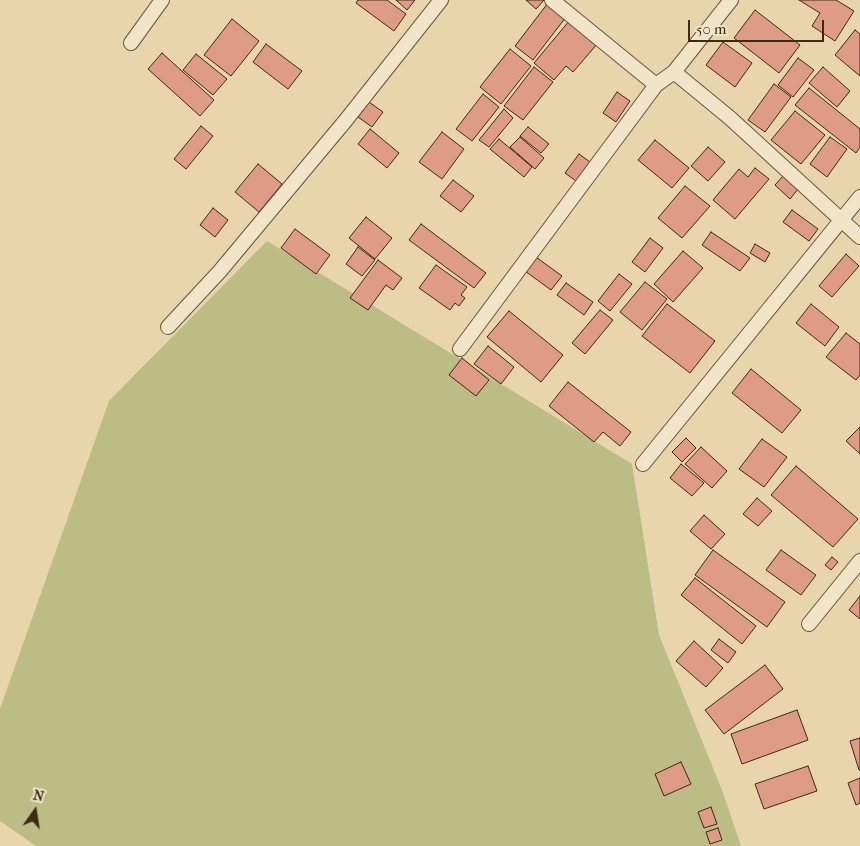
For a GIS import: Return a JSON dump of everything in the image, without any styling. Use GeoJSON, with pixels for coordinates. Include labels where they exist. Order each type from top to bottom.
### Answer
{"type":"FeatureCollection","features":[{"type":"Feature","properties":{"kind":"street"},"geometry":{"type":"LineString","coordinates":[[131,43],[162,0]]}},
{"type":"Feature","properties":{"kind":"street"},"geometry":{"type":"LineString","coordinates":[[168,327],[245,241],[346,120],[441,0]]}},
{"type":"Feature","properties":{"kind":"street"},"geometry":{"type":"LineString","coordinates":[[552,0],[656,85]]}},
{"type":"Feature","properties":{"kind":"street"},"geometry":{"type":"LineString","coordinates":[[460,349],[656,85],[674,72],[731,0]]}},
{"type":"Feature","properties":{"kind":"street"},"geometry":{"type":"LineString","coordinates":[[674,72],[730,118],[860,237]]}},
{"type":"Feature","properties":{"kind":"street"},"geometry":{"type":"LineString","coordinates":[[643,464],[860,196]]}},
{"type":"Feature","properties":{"kind":"street"},"geometry":{"type":"LineString","coordinates":[[809,624],[860,561]]}},
{"type":"Feature","properties":{"kind":"green space"},"geometry":{"type":"Polygon","coordinates":[[[267,241],[632,464],[659,635],[722,790],[741,846],[36,846],[0,821],[0,709],[109,401],[267,241]]]}},
{"type":"Feature","properties":{"kind":"building"},"geometry":{"type":"Polygon","coordinates":[[[358,0],[387,0],[406,14],[394,31],[356,3],[358,0]]]}},
{"type":"Feature","properties":{"kind":"building"},"geometry":{"type":"Polygon","coordinates":[[[396,0],[415,0],[407,10],[396,0]]]}},
{"type":"Feature","properties":{"kind":"building"},"geometry":{"type":"Polygon","coordinates":[[[526,0],[544,0],[536,9],[526,0]]]}},
{"type":"Feature","properties":{"kind":"building"},"geometry":{"type":"Polygon","coordinates":[[[799,0],[836,0],[854,11],[835,41],[812,26],[820,13],[799,0]]]}},
{"type":"Feature","properties":{"kind":"building"},"geometry":{"type":"Polygon","coordinates":[[[548,3],[566,17],[533,60],[515,46],[548,3]]]}},
{"type":"Feature","properties":{"kind":"building"},"geometry":{"type":"Polygon","coordinates":[[[755,10],[800,45],[779,73],[734,38],[755,10]]]}},
{"type":"Feature","properties":{"kind":"building"},"geometry":{"type":"Polygon","coordinates":[[[232,19],[259,41],[231,76],[204,55],[232,19]]]}},
{"type":"Feature","properties":{"kind":"building"},"geometry":{"type":"Polygon","coordinates":[[[570,20],[598,43],[573,72],[566,66],[554,80],[534,63],[570,20]]]}},
{"type":"Feature","properties":{"kind":"building"},"geometry":{"type":"Polygon","coordinates":[[[855,30],[860,34],[860,76],[835,55],[855,30]]]}},
{"type":"Feature","properties":{"kind":"building"},"geometry":{"type":"Polygon","coordinates":[[[723,42],[752,63],[735,87],[706,65],[723,42]]]}},
{"type":"Feature","properties":{"kind":"building"},"geometry":{"type":"Polygon","coordinates":[[[266,44],[302,71],[288,89],[253,62],[266,44]]]}},
{"type":"Feature","properties":{"kind":"building"},"geometry":{"type":"Polygon","coordinates":[[[510,49],[531,66],[501,104],[480,87],[510,49]]]}},
{"type":"Feature","properties":{"kind":"building"},"geometry":{"type":"Polygon","coordinates":[[[162,53],[214,100],[200,116],[148,69],[162,53]]]}},
{"type":"Feature","properties":{"kind":"building"},"geometry":{"type":"Polygon","coordinates":[[[196,54],[227,79],[213,95],[183,70],[196,54]]]}},
{"type":"Feature","properties":{"kind":"building"},"geometry":{"type":"Polygon","coordinates":[[[798,58],[814,70],[793,97],[778,85],[798,58]]]}},
{"type":"Feature","properties":{"kind":"building"},"geometry":{"type":"Polygon","coordinates":[[[534,67],[553,82],[523,120],[504,106],[534,67]]]}},
{"type":"Feature","properties":{"kind":"building"},"geometry":{"type":"Polygon","coordinates":[[[823,67],[850,91],[837,107],[809,83],[823,67]]]}},
{"type":"Feature","properties":{"kind":"building"},"geometry":{"type":"Polygon","coordinates":[[[774,84],[791,97],[765,132],[748,120],[774,84]]]}},
{"type":"Feature","properties":{"kind":"building"},"geometry":{"type":"Polygon","coordinates":[[[809,88],[860,129],[860,147],[856,153],[795,105],[809,88]]]}},
{"type":"Feature","properties":{"kind":"building"},"geometry":{"type":"Polygon","coordinates":[[[617,92],[630,101],[616,122],[603,113],[617,92]]]}},
{"type":"Feature","properties":{"kind":"building"},"geometry":{"type":"Polygon","coordinates":[[[483,94],[499,107],[472,141],[456,129],[483,94]]]}},
{"type":"Feature","properties":{"kind":"building"},"geometry":{"type":"Polygon","coordinates":[[[369,102],[383,112],[372,127],[358,117],[369,102]]]}},
{"type":"Feature","properties":{"kind":"building"},"geometry":{"type":"Polygon","coordinates":[[[504,109],[513,118],[489,147],[479,140],[504,109]]]}},
{"type":"Feature","properties":{"kind":"building"},"geometry":{"type":"Polygon","coordinates":[[[795,111],[825,135],[801,164],[771,140],[795,111]]]}},
{"type":"Feature","properties":{"kind":"building"},"geometry":{"type":"Polygon","coordinates":[[[201,126],[213,136],[186,169],[174,159],[201,126]]]}},
{"type":"Feature","properties":{"kind":"building"},"geometry":{"type":"Polygon","coordinates":[[[528,127],[549,144],[541,153],[520,136],[528,127]]]}},
{"type":"Feature","properties":{"kind":"building"},"geometry":{"type":"Polygon","coordinates":[[[370,129],[399,153],[387,168],[358,144],[370,129]]]}},
{"type":"Feature","properties":{"kind":"building"},"geometry":{"type":"Polygon","coordinates":[[[442,132],[464,149],[442,179],[419,162],[442,132]]]}},
{"type":"Feature","properties":{"kind":"building"},"geometry":{"type":"Polygon","coordinates":[[[520,137],[544,158],[535,169],[510,147],[520,137]]]}},
{"type":"Feature","properties":{"kind":"building"},"geometry":{"type":"Polygon","coordinates":[[[830,137],[847,149],[827,177],[810,164],[830,137]]]}},
{"type":"Feature","properties":{"kind":"building"},"geometry":{"type":"Polygon","coordinates":[[[499,139],[532,167],[524,177],[490,149],[499,139]]]}},
{"type":"Feature","properties":{"kind":"building"},"geometry":{"type":"Polygon","coordinates":[[[655,140],[689,168],[672,188],[638,160],[655,140]]]}},
{"type":"Feature","properties":{"kind":"building"},"geometry":{"type":"Polygon","coordinates":[[[708,147],[725,162],[708,181],[691,166],[708,147]]]}},
{"type":"Feature","properties":{"kind":"building"},"geometry":{"type":"Polygon","coordinates":[[[579,154],[590,162],[576,181],[565,173],[579,154]]]}},
{"type":"Feature","properties":{"kind":"building"},"geometry":{"type":"Polygon","coordinates":[[[258,164],[282,184],[259,212],[235,192],[258,164]]]}},
{"type":"Feature","properties":{"kind":"building"},"geometry":{"type":"Polygon","coordinates":[[[755,168],[769,179],[735,219],[713,200],[739,169],[748,177],[755,168]]]}},
{"type":"Feature","properties":{"kind":"building"},"geometry":{"type":"Polygon","coordinates":[[[783,176],[798,189],[790,199],[775,185],[783,176]]]}},
{"type":"Feature","properties":{"kind":"building"},"geometry":{"type":"Polygon","coordinates":[[[453,180],[474,196],[461,212],[440,196],[453,180]]]}},
{"type":"Feature","properties":{"kind":"building"},"geometry":{"type":"Polygon","coordinates":[[[685,186],[710,206],[682,238],[658,218],[685,186]]]}},
{"type":"Feature","properties":{"kind":"building"},"geometry":{"type":"Polygon","coordinates":[[[213,208],[228,220],[215,237],[200,225],[213,208]]]}},
{"type":"Feature","properties":{"kind":"building"},"geometry":{"type":"Polygon","coordinates":[[[792,210],[818,229],[809,241],[783,222],[792,210]]]}},
{"type":"Feature","properties":{"kind":"building"},"geometry":{"type":"Polygon","coordinates":[[[366,217],[392,238],[375,259],[349,238],[366,217]]]}},
{"type":"Feature","properties":{"kind":"building"},"geometry":{"type":"Polygon","coordinates":[[[421,224],[486,273],[474,288],[409,240],[421,224]]]}},
{"type":"Feature","properties":{"kind":"building"},"geometry":{"type":"Polygon","coordinates":[[[295,229],[330,255],[316,274],[281,248],[295,229]]]}},
{"type":"Feature","properties":{"kind":"building"},"geometry":{"type":"Polygon","coordinates":[[[711,232],[750,258],[740,271],[702,245],[711,232]]]}},
{"type":"Feature","properties":{"kind":"building"},"geometry":{"type":"Polygon","coordinates":[[[650,238],[663,248],[645,272],[632,262],[650,238]]]}},
{"type":"Feature","properties":{"kind":"building"},"geometry":{"type":"Polygon","coordinates":[[[755,244],[770,253],[765,262],[750,253],[755,244]]]}},
{"type":"Feature","properties":{"kind":"building"},"geometry":{"type":"Polygon","coordinates":[[[358,247],[375,260],[362,276],[346,264],[358,247]]]}},
{"type":"Feature","properties":{"kind":"building"},"geometry":{"type":"Polygon","coordinates":[[[683,251],[703,268],[673,302],[654,284],[683,251]]]}},
{"type":"Feature","properties":{"kind":"building"},"geometry":{"type":"Polygon","coordinates":[[[846,254],[859,266],[832,297],[819,286],[846,254]]]}},
{"type":"Feature","properties":{"kind":"building"},"geometry":{"type":"Polygon","coordinates":[[[536,257],[562,276],[551,290],[525,271],[536,257]]]}},
{"type":"Feature","properties":{"kind":"building"},"geometry":{"type":"Polygon","coordinates":[[[378,260],[402,278],[393,290],[386,285],[368,310],[350,298],[378,260]]]}},
{"type":"Feature","properties":{"kind":"building"},"geometry":{"type":"Polygon","coordinates":[[[436,265],[467,287],[461,295],[465,298],[459,306],[455,303],[450,310],[419,288],[436,265]]]}},
{"type":"Feature","properties":{"kind":"building"},"geometry":{"type":"Polygon","coordinates":[[[619,274],[632,284],[610,311],[598,301],[619,274]]]}},
{"type":"Feature","properties":{"kind":"building"},"geometry":{"type":"Polygon","coordinates":[[[645,282],[667,299],[642,330],[620,312],[645,282]]]}},
{"type":"Feature","properties":{"kind":"building"},"geometry":{"type":"Polygon","coordinates":[[[566,283],[593,302],[584,315],[557,295],[566,283]]]}},
{"type":"Feature","properties":{"kind":"building"},"geometry":{"type":"Polygon","coordinates":[[[667,304],[715,341],[690,373],[642,336],[667,304]]]}},
{"type":"Feature","properties":{"kind":"building"},"geometry":{"type":"Polygon","coordinates":[[[811,304],[839,327],[825,346],[796,323],[811,304]]]}},
{"type":"Feature","properties":{"kind":"building"},"geometry":{"type":"Polygon","coordinates":[[[600,310],[613,320],[585,354],[572,343],[600,310]]]}},
{"type":"Feature","properties":{"kind":"building"},"geometry":{"type":"Polygon","coordinates":[[[509,311],[563,355],[541,382],[487,337],[509,311]]]}},
{"type":"Feature","properties":{"kind":"building"},"geometry":{"type":"Polygon","coordinates":[[[846,333],[860,344],[860,375],[856,380],[826,357],[846,333]]]}},
{"type":"Feature","properties":{"kind":"building"},"geometry":{"type":"Polygon","coordinates":[[[488,346],[514,367],[501,384],[474,364],[488,346]]]}},
{"type":"Feature","properties":{"kind":"building"},"geometry":{"type":"Polygon","coordinates":[[[462,358],[489,380],[476,396],[449,375],[462,358]]]}},
{"type":"Feature","properties":{"kind":"building"},"geometry":{"type":"Polygon","coordinates":[[[751,369],[801,410],[782,433],[732,393],[751,369]]]}},
{"type":"Feature","properties":{"kind":"building"},"geometry":{"type":"Polygon","coordinates":[[[568,382],[631,432],[620,446],[603,432],[594,442],[549,406],[568,382]]]}},
{"type":"Feature","properties":{"kind":"building"},"geometry":{"type":"Polygon","coordinates":[[[860,427],[860,454],[846,441],[860,427]]]}},
{"type":"Feature","properties":{"kind":"building"},"geometry":{"type":"Polygon","coordinates":[[[686,438],[696,448],[682,462],[672,452],[686,438]]]}},
{"type":"Feature","properties":{"kind":"building"},"geometry":{"type":"Polygon","coordinates":[[[762,439],[787,457],[764,487],[739,469],[762,439]]]}},
{"type":"Feature","properties":{"kind":"building"},"geometry":{"type":"Polygon","coordinates":[[[701,447],[727,471],[712,488],[685,464],[701,447]]]}},
{"type":"Feature","properties":{"kind":"building"},"geometry":{"type":"Polygon","coordinates":[[[681,464],[704,483],[692,496],[670,478],[681,464]]]}},
{"type":"Feature","properties":{"kind":"building"},"geometry":{"type":"Polygon","coordinates":[[[796,466],[858,519],[833,547],[771,495],[796,466]]]}},
{"type":"Feature","properties":{"kind":"building"},"geometry":{"type":"Polygon","coordinates":[[[757,498],[772,511],[758,526],[743,514],[757,498]]]}},
{"type":"Feature","properties":{"kind":"building"},"geometry":{"type":"Polygon","coordinates":[[[704,515],[725,534],[711,549],[690,531],[704,515]]]}},
{"type":"Feature","properties":{"kind":"building"},"geometry":{"type":"Polygon","coordinates":[[[713,550],[785,602],[767,627],[695,575],[713,550]]]}},
{"type":"Feature","properties":{"kind":"building"},"geometry":{"type":"Polygon","coordinates":[[[781,550],[816,575],[801,595],[766,570],[781,550]]]}},
{"type":"Feature","properties":{"kind":"building"},"geometry":{"type":"Polygon","coordinates":[[[832,557],[838,562],[831,570],[825,565],[832,557]]]}},
{"type":"Feature","properties":{"kind":"building"},"geometry":{"type":"Polygon","coordinates":[[[695,578],[756,626],[742,644],[681,595],[695,578]]]}},
{"type":"Feature","properties":{"kind":"building"},"geometry":{"type":"Polygon","coordinates":[[[860,596],[860,619],[849,610],[860,596]]]}},
{"type":"Feature","properties":{"kind":"building"},"geometry":{"type":"Polygon","coordinates":[[[719,639],[736,652],[728,663],[711,650],[719,639]]]}},
{"type":"Feature","properties":{"kind":"building"},"geometry":{"type":"Polygon","coordinates":[[[694,641],[723,668],[706,687],[676,661],[694,641]]]}},
{"type":"Feature","properties":{"kind":"building"},"geometry":{"type":"Polygon","coordinates":[[[765,665],[783,689],[724,734],[705,710],[765,665]]]}},
{"type":"Feature","properties":{"kind":"building"},"geometry":{"type":"Polygon","coordinates":[[[797,710],[808,740],[742,764],[731,734],[797,710]]]}},
{"type":"Feature","properties":{"kind":"building"},"geometry":{"type":"Polygon","coordinates":[[[860,738],[860,770],[859,770],[850,741],[860,738]]]}},
{"type":"Feature","properties":{"kind":"building"},"geometry":{"type":"Polygon","coordinates":[[[681,762],[691,784],[664,796],[655,774],[681,762]]]}},
{"type":"Feature","properties":{"kind":"building"},"geometry":{"type":"Polygon","coordinates":[[[808,766],[817,791],[764,809],[755,784],[808,766]]]}},
{"type":"Feature","properties":{"kind":"building"},"geometry":{"type":"Polygon","coordinates":[[[860,778],[860,803],[856,805],[848,783],[860,778]]]}},
{"type":"Feature","properties":{"kind":"building"},"geometry":{"type":"Polygon","coordinates":[[[711,807],[717,824],[704,828],[698,812],[711,807]]]}},
{"type":"Feature","properties":{"kind":"building"},"geometry":{"type":"Polygon","coordinates":[[[718,828],[722,840],[710,844],[706,832],[718,828]]]}}]}
